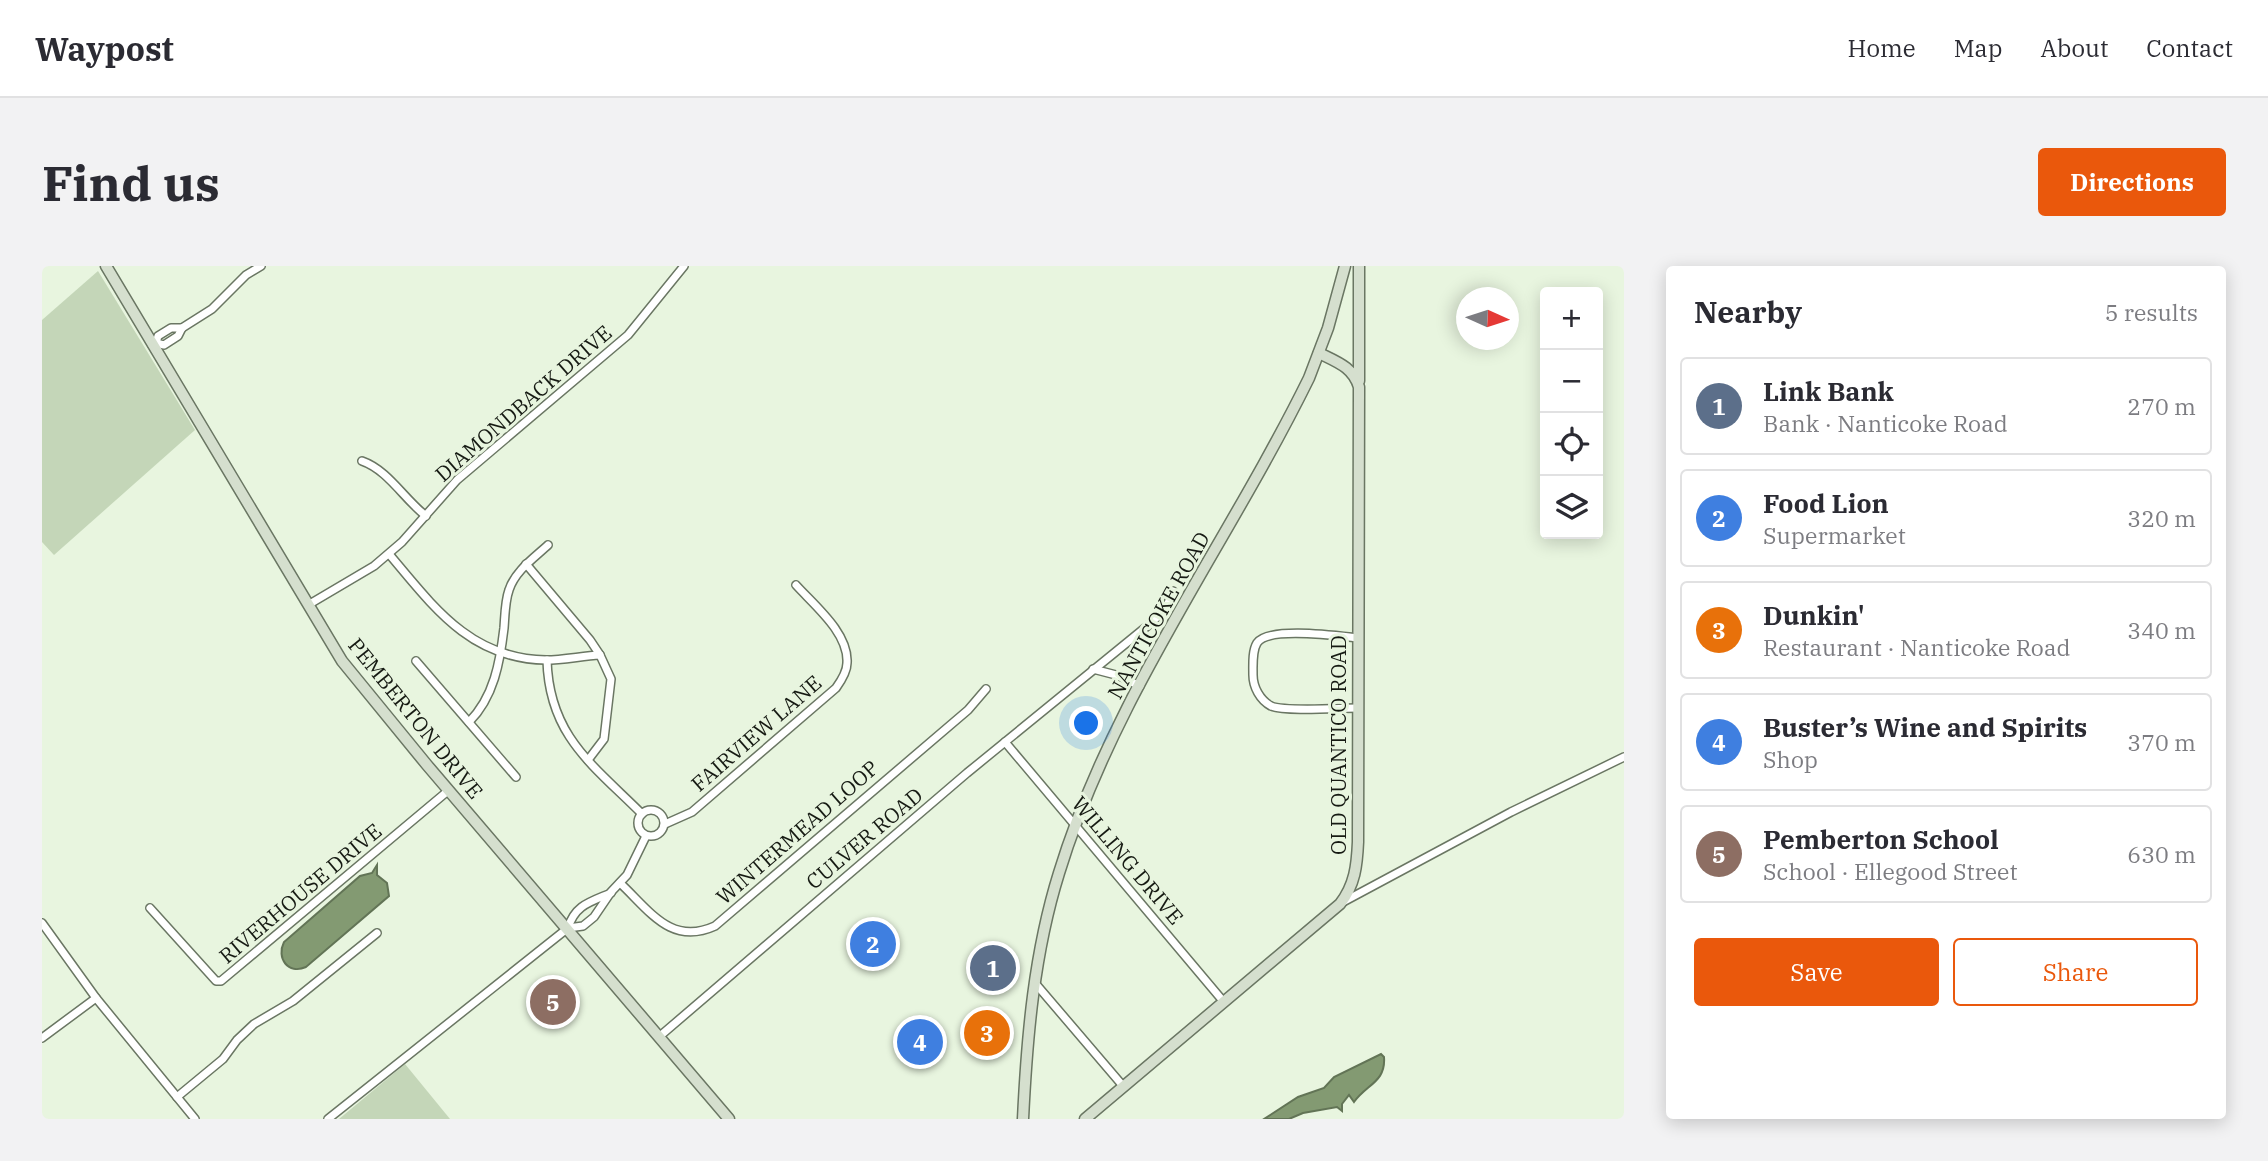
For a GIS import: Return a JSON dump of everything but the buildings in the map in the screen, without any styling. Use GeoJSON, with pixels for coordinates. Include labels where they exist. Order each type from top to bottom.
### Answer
{"type":"FeatureCollection","features":[{"type":"Feature","properties":{"kind":"street","name":"PEMBERTON DRIVE"},"geometry":{"type":"LineString","coordinates":[[106,266],[338,655],[354,677],[729,1119]]}},
{"type":"Feature","properties":{"kind":"street"},"geometry":{"type":"LineString","coordinates":[[154,344],[158,336],[172,328],[181,328],[212,309],[246,275],[261,266]]}},
{"type":"Feature","properties":{"kind":"street","name":"DIAMONDBACK DRIVE"},"geometry":{"type":"LineString","coordinates":[[308,605],[366,571],[389,554],[457,480],[628,335],[684,266]]}},
{"type":"Feature","properties":{"kind":"street","name":"NANTICOKE ROAD"},"geometry":{"type":"LineString","coordinates":[[1023,1119],[1035,982],[1054,891],[1076,825],[1107,749],[1285,424],[1320,353],[1345,266]]}},
{"type":"Feature","properties":{"kind":"street","name":"OLD QUANTICO ROAD"},"geometry":{"type":"LineString","coordinates":[[1085,1119],[1340,904],[1352,885],[1357,865],[1359,266]]}},
{"type":"Feature","properties":{"kind":"street"},"geometry":{"type":"LineString","coordinates":[[1320,353],[1349,369],[1359,387]]}},
{"type":"Feature","properties":{"kind":"street"},"geometry":{"type":"LineString","coordinates":[[362,461],[379,468],[406,499],[426,516]]}},
{"type":"Feature","properties":{"kind":"street"},"geometry":{"type":"LineString","coordinates":[[469,722],[490,694],[501,652],[509,589],[526,564],[548,545]]}},
{"type":"Feature","properties":{"kind":"street"},"geometry":{"type":"LineString","coordinates":[[389,554],[455,628],[483,645],[521,657],[547,660],[600,654]]}},
{"type":"Feature","properties":{"kind":"street"},"geometry":{"type":"LineString","coordinates":[[526,564],[565,608],[600,654],[611,679],[604,739],[588,760]]}},
{"type":"Feature","properties":{"kind":"street","name":"FAIRVIEW LANE"},"geometry":{"type":"LineString","coordinates":[[665,824],[692,812],[836,688],[843,677],[847,663],[844,643],[796,585]]}},
{"type":"Feature","properties":{"kind":"street","name":"CULVER ROAD"},"geometry":{"type":"LineString","coordinates":[[660,1036],[1005,742],[1165,610],[1173,592]]}},
{"type":"Feature","properties":{"kind":"street"},"geometry":{"type":"LineString","coordinates":[[1358,638],[1305,634],[1270,635],[1261,638],[1254,651],[1253,676],[1254,687],[1274,707],[1358,708]]}},
{"type":"Feature","properties":{"kind":"street"},"geometry":{"type":"LineString","coordinates":[[547,660],[548,683],[557,716],[572,743],[642,814]]}},
{"type":"Feature","properties":{"kind":"street"},"geometry":{"type":"LineString","coordinates":[[416,661],[516,777]]}},
{"type":"Feature","properties":{"kind":"street"},"geometry":{"type":"LineString","coordinates":[[1093,669],[1116,675],[1140,686]]}},
{"type":"Feature","properties":{"kind":"street","name":"WINTERMEAD LOOP"},"geometry":{"type":"LineString","coordinates":[[620,884],[670,929],[686,933],[701,932],[715,926],[968,710],[986,689]]}},
{"type":"Feature","properties":{"kind":"street","name":"WILLING DRIVE"},"geometry":{"type":"LineString","coordinates":[[1005,742],[1223,1001]]}},
{"type":"Feature","properties":{"kind":"street"},"geometry":{"type":"LineString","coordinates":[[1340,904],[1511,812],[1624,757]]}},
{"type":"Feature","properties":{"kind":"street","name":"RIVERHOUSE DRIVE"},"geometry":{"type":"LineString","coordinates":[[149,908],[216,981],[222,981],[449,790]]}},
{"type":"Feature","properties":{"kind":"street"},"geometry":{"type":"LineString","coordinates":[[642,814],[656,811],[662,815],[665,824],[658,835],[646,836]]}},
{"type":"Feature","properties":{"kind":"street"},"geometry":{"type":"LineString","coordinates":[[642,814],[638,827],[646,836]]}},
{"type":"Feature","properties":{"kind":"street"},"geometry":{"type":"LineString","coordinates":[[328,1119],[568,928],[583,926],[591,920],[637,859],[646,836]]}},
{"type":"Feature","properties":{"kind":"street"},"geometry":{"type":"LineString","coordinates":[[568,928],[572,915],[611,892]]}},
{"type":"Feature","properties":{"kind":"street"},"geometry":{"type":"LineString","coordinates":[[42,923],[96,998],[195,1119]]}},
{"type":"Feature","properties":{"kind":"street"},"geometry":{"type":"LineString","coordinates":[[177,1097],[223,1059],[237,1040],[254,1024],[293,1001],[377,933]]}},
{"type":"Feature","properties":{"kind":"street"},"geometry":{"type":"LineString","coordinates":[[1035,982],[1123,1087]]}},
{"type":"Feature","properties":{"kind":"street"},"geometry":{"type":"LineString","coordinates":[[42,1038],[96,998]]}},
{"type":"Feature","properties":{"kind":"shaded area"},"geometry":{"type":"Polygon","coordinates":[[[98,271],[195,430],[54,555],[42,542],[42,320],[98,271]]]}},
{"type":"Feature","properties":{"kind":"shaded area"},"geometry":{"type":"Polygon","coordinates":[[[377,865],[377,875],[387,883],[389,896],[306,967],[294,969],[285,964],[282,954],[284,942],[360,876],[372,873],[377,865]]]}},
{"type":"Feature","properties":{"kind":"shaded area"},"geometry":{"type":"Polygon","coordinates":[[[1381,1054],[1384,1057],[1384,1065],[1379,1077],[1354,1102],[1349,1095],[1342,1104],[1342,1111],[1337,1107],[1303,1113],[1289,1119],[1264,1119],[1298,1097],[1324,1088],[1334,1077],[1381,1054]]]}},
{"type":"Feature","properties":{"kind":"shaded area"},"geometry":{"type":"Polygon","coordinates":[[[405,1064],[450,1119],[339,1119],[405,1064]]]}},
{"type":"Feature","properties":{"kind":"place","name":"Food Lion"},"geometry":{"type":"Point","coordinates":[873,944]}},
{"type":"Feature","properties":{"kind":"place","name":"Link Bank"},"geometry":{"type":"Point","coordinates":[993,968]}},
{"type":"Feature","properties":{"kind":"place","name":"Pemberton School"},"geometry":{"type":"Point","coordinates":[553,1002]}},
{"type":"Feature","properties":{"kind":"place","name":"Dunkin'"},"geometry":{"type":"Point","coordinates":[987,1033]}},
{"type":"Feature","properties":{"kind":"place","name":"Buster’s Wine and Spirits"},"geometry":{"type":"Point","coordinates":[920,1042]}}]}
